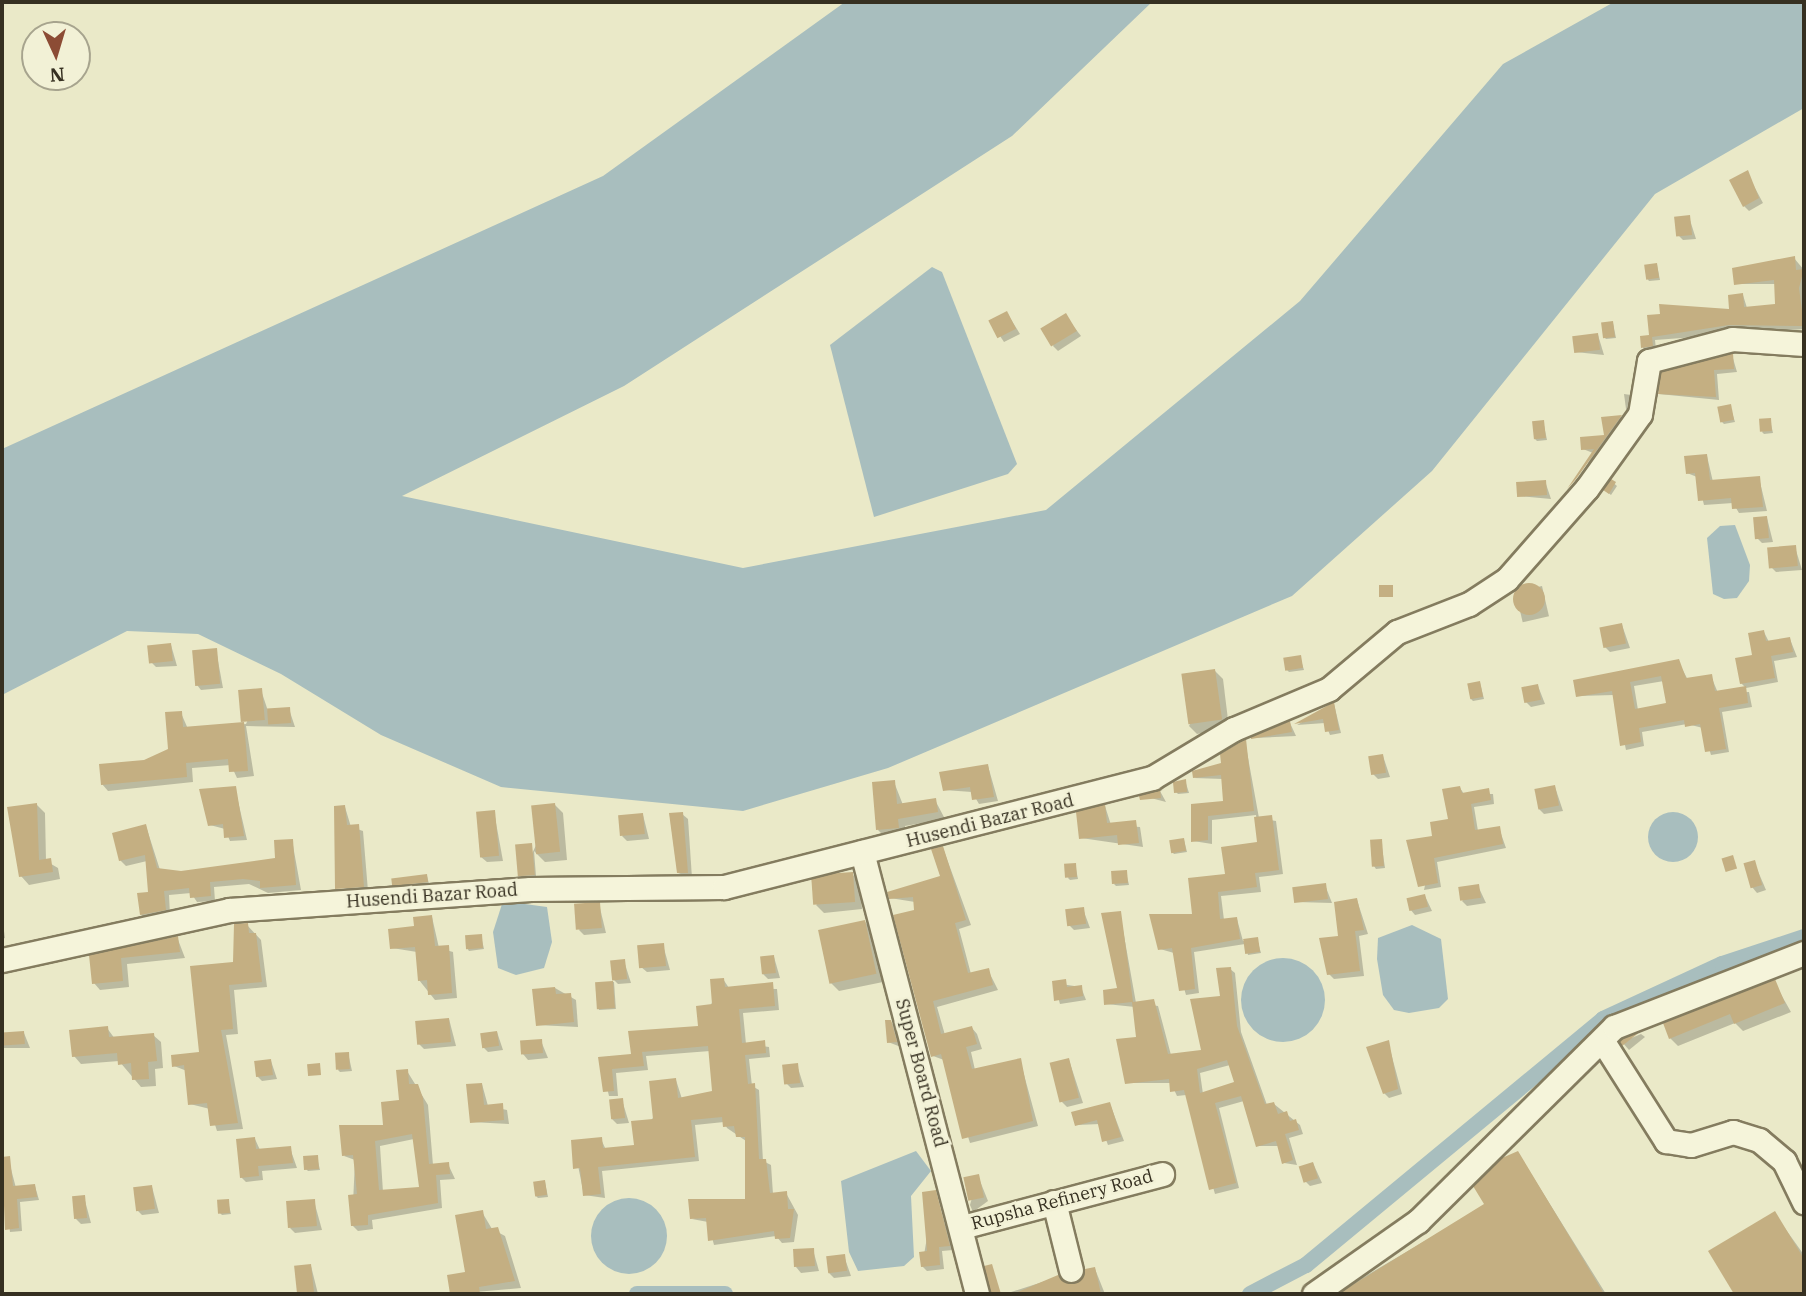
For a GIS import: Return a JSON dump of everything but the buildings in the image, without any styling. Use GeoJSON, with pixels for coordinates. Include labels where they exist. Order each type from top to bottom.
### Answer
{"type":"FeatureCollection","features":[{"type":"Feature","properties":{"kind":"street","name":"Husendi Bazar Road"},"geometry":{"type":"LineString","coordinates":[[2,960],[229,910],[530,889],[724,887],[1152,778],[1234,729],[1329,689],[1397,632],[1469,604],[1507,579],[1587,488],[1640,414],[1649,361],[1732,339],[1804,344]]}},
{"type":"Feature","properties":{"kind":"street","name":"Super Board Road"},"geometry":{"type":"LineString","coordinates":[[862,852],[962,1227],[977,1294]]}},
{"type":"Feature","properties":{"kind":"street"},"geometry":{"type":"LineString","coordinates":[[1314,1294],[1418,1221],[1602,1040],[1634,1015],[1802,960]]}},
{"type":"Feature","properties":{"kind":"street"},"geometry":{"type":"LineString","coordinates":[[1602,1040],[1666,1141],[1691,1145],[1733,1132],[1759,1140],[1784,1161],[1804,1202]]}},
{"type":"Feature","properties":{"kind":"street","name":"Rupsha Refinery Road"},"geometry":{"type":"LineString","coordinates":[[962,1227],[1162,1174]]}},
{"type":"Feature","properties":{"kind":"street"},"geometry":{"type":"LineString","coordinates":[[1054,1202],[1071,1270]]}},
{"type":"Feature","properties":{"kind":"shaded area"},"geometry":{"type":"Polygon","coordinates":[[[845,2],[1152,2],[1012,136],[624,386],[402,496],[743,568],[1046,510],[1300,301],[1503,64],[1614,2],[1804,2],[1804,108],[1655,194],[1432,471],[1292,596],[888,768],[743,811],[501,787],[381,735],[281,674],[198,634],[127,631],[2,695],[2,449],[603,176],[845,2]]]}},
{"type":"Feature","properties":{"kind":"shaded area"},"geometry":{"type":"Polygon","coordinates":[[[932,267],[942,272],[1017,464],[1008,474],[874,517],[830,345],[932,267]]]}},
{"type":"Feature","properties":{"kind":"shaded area"},"geometry":{"type":"Polygon","coordinates":[[[1735,525],[1750,565],[1749,581],[1737,598],[1724,599],[1713,594],[1707,538],[1720,526],[1735,525]]]}},
{"type":"Feature","properties":{"kind":"shaded area"},"geometry":{"type":"Polygon","coordinates":[[[1673,812],[1691,819],[1698,837],[1691,855],[1673,862],[1655,855],[1648,837],[1655,819],[1673,812]]]}},
{"type":"Feature","properties":{"kind":"shaded area"},"geometry":{"type":"Polygon","coordinates":[[[503,901],[547,907],[552,942],[544,968],[516,975],[498,968],[493,932],[503,901]]]}},
{"type":"Feature","properties":{"kind":"shaded area"},"geometry":{"type":"Polygon","coordinates":[[[1412,925],[1441,939],[1448,999],[1439,1008],[1409,1013],[1394,1010],[1383,995],[1377,959],[1378,938],[1412,925]]]}},
{"type":"Feature","properties":{"kind":"shaded area"},"geometry":{"type":"Polygon","coordinates":[[[1275,958],[1291,958],[1307,965],[1318,976],[1325,992],[1322,1016],[1313,1030],[1291,1042],[1275,1042],[1259,1035],[1248,1024],[1241,1008],[1241,992],[1248,976],[1259,965],[1275,958]]]}},
{"type":"Feature","properties":{"kind":"shaded area"},"geometry":{"type":"Polygon","coordinates":[[[916,1151],[931,1171],[911,1196],[914,1257],[904,1266],[858,1271],[849,1252],[841,1181],[916,1151]]]}},
{"type":"Feature","properties":{"kind":"shaded area"},"geometry":{"type":"Polygon","coordinates":[[[629,1198],[643,1201],[656,1209],[664,1222],[667,1236],[664,1250],[656,1263],[643,1271],[629,1274],[615,1271],[602,1263],[594,1250],[591,1236],[594,1222],[602,1209],[615,1201],[629,1198]]]}},
{"type":"Feature","properties":{"kind":"waterway"},"geometry":{"type":"LineString","coordinates":[[1250,1294],[1306,1265],[1603,1019],[1722,964],[1804,937]]}},
{"type":"Feature","properties":{"kind":"waterway"},"geometry":{"type":"LineString","coordinates":[[637,1294],[725,1294]]}}]}
